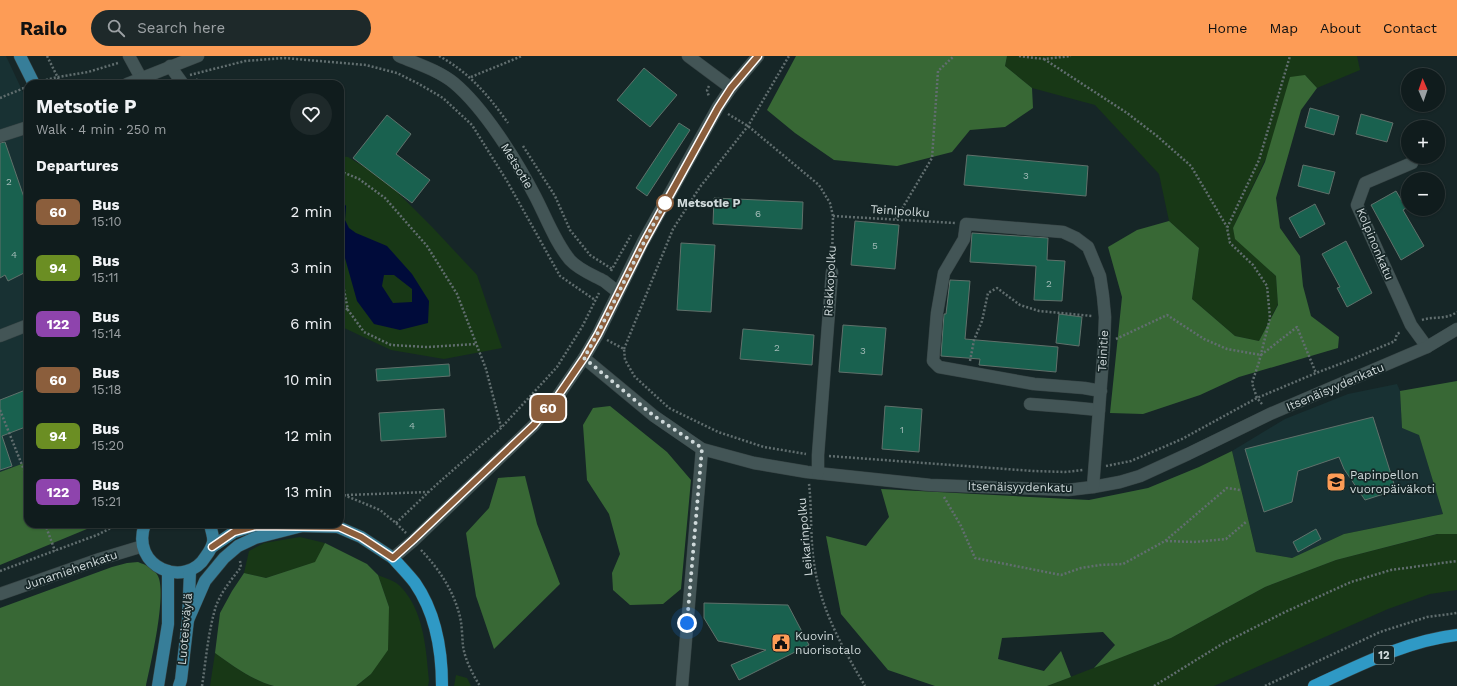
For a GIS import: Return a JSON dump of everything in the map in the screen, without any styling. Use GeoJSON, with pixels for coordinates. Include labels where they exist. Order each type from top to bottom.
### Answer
{"type":"FeatureCollection","features":[{"type":"Feature","properties":{"kind":"highway"},"geometry":{"type":"LineString","coordinates":[[393,558],[415,583],[434,624],[440,661],[442,686]]}},
{"type":"Feature","properties":{"kind":"highway","name":"12"},"geometry":{"type":"LineString","coordinates":[[1314,686],[1405,646],[1457,635]]}},
{"type":"Feature","properties":{"kind":"main road"},"geometry":{"type":"LineString","coordinates":[[20,56],[32,80]]}},
{"type":"Feature","properties":{"kind":"main road"},"geometry":{"type":"LineString","coordinates":[[144,528],[142,546],[149,559],[159,568],[168,571],[190,571],[197,567],[212,547],[214,540],[211,528]]}},
{"type":"Feature","properties":{"kind":"main road"},"geometry":{"type":"LineString","coordinates":[[212,547],[234,532],[249,528]]}},
{"type":"Feature","properties":{"kind":"main road"},"geometry":{"type":"LineString","coordinates":[[188,620],[205,581],[224,558],[238,546],[255,538],[294,528]]}},
{"type":"Feature","properties":{"kind":"main road"},"geometry":{"type":"LineString","coordinates":[[341,528],[361,537],[393,558]]}},
{"type":"Feature","properties":{"kind":"main road","name":"Luoteisväylä"},"geometry":{"type":"LineString","coordinates":[[158,686],[168,624],[168,571]]}},
{"type":"Feature","properties":{"kind":"main road","name":"Luoteisväylä"},"geometry":{"type":"LineString","coordinates":[[179,686],[188,620],[190,571]]}},
{"type":"Feature","properties":{"kind":"street"},"geometry":{"type":"LineString","coordinates":[[136,80],[198,56]]}},
{"type":"Feature","properties":{"kind":"street","name":"Metsotie"},"geometry":{"type":"LineString","coordinates":[[399,56],[429,68],[453,82],[469,97],[504,144],[530,187],[563,250],[572,262],[605,282],[618,292]]}},
{"type":"Feature","properties":{"kind":"street"},"geometry":{"type":"LineString","coordinates":[[688,56],[731,88]]}},
{"type":"Feature","properties":{"kind":"street"},"geometry":{"type":"LineString","coordinates":[[393,558],[534,425],[558,396],[584,358],[598,334],[644,242],[718,108],[731,88],[758,56]]}},
{"type":"Feature","properties":{"kind":"street"},"geometry":{"type":"LineString","coordinates":[[130,57],[140,78]]}},
{"type":"Feature","properties":{"kind":"street"},"geometry":{"type":"LineString","coordinates":[[170,66],[180,80]]}},
{"type":"Feature","properties":{"kind":"street"},"geometry":{"type":"LineString","coordinates":[[0,136],[24,127]]}},
{"type":"Feature","properties":{"kind":"street","name":"Kolpinonkatu"},"geometry":{"type":"LineString","coordinates":[[1410,164],[1366,184],[1357,205],[1411,325],[1427,347]]}},
{"type":"Feature","properties":{"kind":"street"},"geometry":{"type":"LineString","coordinates":[[966,224],[964,240],[944,273],[937,313],[933,361],[939,367],[1034,384],[1084,388],[1101,391]]}},
{"type":"Feature","properties":{"kind":"street","name":"Teinitie"},"geometry":{"type":"LineString","coordinates":[[966,224],[1063,232],[1076,238],[1088,247],[1100,276],[1105,317],[1101,391],[1093,487]]}},
{"type":"Feature","properties":{"kind":"street","name":"Riekkopolku"},"geometry":{"type":"LineString","coordinates":[[812,473],[832,272]]}},
{"type":"Feature","properties":{"kind":"street"},"geometry":{"type":"LineString","coordinates":[[0,336],[24,327]]}},
{"type":"Feature","properties":{"kind":"street","name":"Itsenäisyydenkatu"},"geometry":{"type":"LineString","coordinates":[[584,358],[654,416],[702,448],[754,463],[812,473],[930,485],[1068,490],[1120,482],[1140,476],[1270,414],[1427,347],[1457,330]]}},
{"type":"Feature","properties":{"kind":"street"},"geometry":{"type":"LineString","coordinates":[[1030,404],[1068,406],[1099,410]]}},
{"type":"Feature","properties":{"kind":"street"},"geometry":{"type":"LineString","coordinates":[[682,686],[702,448]]}},
{"type":"Feature","properties":{"kind":"street","name":"Junamiehenkatu"},"geometry":{"type":"LineString","coordinates":[[0,594],[100,558],[142,546]]}},
{"type":"Feature","properties":{"kind":"path"},"geometry":{"type":"LineString","coordinates":[[47,56],[59,80]]}},
{"type":"Feature","properties":{"kind":"path"},"geometry":{"type":"LineString","coordinates":[[471,77],[522,56]]}},
{"type":"Feature","properties":{"kind":"path"},"geometry":{"type":"LineString","coordinates":[[789,56],[748,126],[700,187],[673,229],[624,349],[625,360],[635,377],[669,408],[718,432],[764,448],[813,455],[1033,471],[1065,472],[1094,469],[1131,461],[1152,452],[1182,439],[1257,398],[1316,372],[1353,359],[1395,341],[1397,334],[1411,325],[1428,318],[1452,316],[1457,312]]}},
{"type":"Feature","properties":{"kind":"path"},"geometry":{"type":"LineString","coordinates":[[896,219],[932,158],[938,72],[954,56]]}},
{"type":"Feature","properties":{"kind":"path"},"geometry":{"type":"LineString","coordinates":[[1019,56],[1044,59],[1071,56]]}},
{"type":"Feature","properties":{"kind":"path"},"geometry":{"type":"LineString","coordinates":[[1227,228],[1259,160],[1290,56]]}},
{"type":"Feature","properties":{"kind":"path"},"geometry":{"type":"LineString","coordinates":[[58,77],[88,72],[130,57]]}},
{"type":"Feature","properties":{"kind":"path"},"geometry":{"type":"LineString","coordinates":[[183,80],[192,74],[245,61],[284,58],[366,65],[397,73],[419,84],[443,98],[472,125],[560,276],[595,300]]}},
{"type":"Feature","properties":{"kind":"path"},"geometry":{"type":"LineString","coordinates":[[1044,59],[1082,82],[1127,113],[1157,136],[1191,166],[1227,228],[1230,242],[1253,264],[1267,286],[1270,318],[1261,355],[1252,383],[1257,398],[1270,414]]}},
{"type":"Feature","properties":{"kind":"path"},"geometry":{"type":"LineString","coordinates":[[0,98],[24,88]]}},
{"type":"Feature","properties":{"kind":"path","name":"Riekkopolku"},"geometry":{"type":"LineString","coordinates":[[748,126],[819,185],[830,203],[834,216],[832,272]]}},
{"type":"Feature","properties":{"kind":"path"},"geometry":{"type":"LineString","coordinates":[[344,173],[359,179],[385,198],[427,246],[457,294],[486,369],[501,428]]}},
{"type":"Feature","properties":{"kind":"path","name":"Teinipolku"},"geometry":{"type":"LineString","coordinates":[[834,216],[966,224]]}},
{"type":"Feature","properties":{"kind":"path"},"geometry":{"type":"LineString","coordinates":[[396,523],[428,492],[501,428],[557,367],[582,326],[632,233]]}},
{"type":"Feature","properties":{"kind":"path"},"geometry":{"type":"LineString","coordinates":[[968,372],[974,340],[982,321],[988,293],[996,288],[1020,305],[1039,311],[1105,317]]}},
{"type":"Feature","properties":{"kind":"path"},"geometry":{"type":"LineString","coordinates":[[344,290],[348,310]]}},
{"type":"Feature","properties":{"kind":"path"},"geometry":{"type":"LineString","coordinates":[[344,306],[364,332],[391,345],[427,347],[477,344]]}},
{"type":"Feature","properties":{"kind":"path"},"geometry":{"type":"LineString","coordinates":[[1104,345],[1168,314],[1204,339],[1227,349],[1261,355],[1297,327],[1316,372]]}},
{"type":"Feature","properties":{"kind":"path"},"geometry":{"type":"LineString","coordinates":[[582,326],[624,349]]}},
{"type":"Feature","properties":{"kind":"path"},"geometry":{"type":"LineString","coordinates":[[0,410],[24,470]]}},
{"type":"Feature","properties":{"kind":"path","name":"Leikarinpolku"},"geometry":{"type":"LineString","coordinates":[[812,473],[812,539],[814,564],[823,601],[836,634],[865,686]]}},
{"type":"Feature","properties":{"kind":"path"},"geometry":{"type":"LineString","coordinates":[[930,485],[942,494],[961,526],[975,558],[1061,575],[1081,568],[1123,564],[1165,541],[1227,488],[1240,490]]}},
{"type":"Feature","properties":{"kind":"path"},"geometry":{"type":"LineString","coordinates":[[344,496],[428,492]]}},
{"type":"Feature","properties":{"kind":"path"},"geometry":{"type":"LineString","coordinates":[[1165,541],[1194,542],[1226,539],[1246,522]]}},
{"type":"Feature","properties":{"kind":"path"},"geometry":{"type":"LineString","coordinates":[[46,528],[55,551]]}},
{"type":"Feature","properties":{"kind":"path"},"geometry":{"type":"LineString","coordinates":[[0,571],[97,535],[111,528]]}},
{"type":"Feature","properties":{"kind":"path"},"geometry":{"type":"LineString","coordinates":[[202,686],[210,630],[216,605],[227,585],[241,567],[238,546]]}},
{"type":"Feature","properties":{"kind":"path"},"geometry":{"type":"LineString","coordinates":[[1154,686],[1222,644],[1285,612],[1351,582],[1391,570],[1457,561]]}},
{"type":"Feature","properties":{"kind":"path"},"geometry":{"type":"LineString","coordinates":[[1265,686],[1380,632],[1427,617],[1457,613]]}},
{"type":"Feature","properties":{"kind":"shaded area"},"geometry":{"type":"Polygon","coordinates":[[[0,56],[6,56],[24,94],[24,463],[0,472],[0,56]]]}},
{"type":"Feature","properties":{"kind":"shaded area"},"geometry":{"type":"Polygon","coordinates":[[[344,203],[346,206],[345,220],[349,228],[356,233],[387,246],[412,274],[429,301],[428,323],[400,330],[374,324],[357,301],[345,258],[344,203]],[[384,275],[382,286],[393,303],[412,302],[412,289],[394,275],[384,275]]]}},
{"type":"Feature","properties":{"kind":"shaded area","name":"Papinpellon vuoropäiväkoti"},"geometry":{"type":"Polygon","coordinates":[[[1397,384],[1400,391],[1402,428],[1419,434],[1443,514],[1344,534],[1292,558],[1256,552],[1232,451],[1285,419],[1348,394],[1397,384]]]}},
{"type":"Feature","properties":{"kind":"green space"},"geometry":{"type":"Polygon","coordinates":[[[796,56],[1007,56],[1005,66],[1032,88],[1033,108],[1005,127],[970,130],[952,152],[897,166],[834,160],[795,133],[767,110],[796,56]]]}},
{"type":"Feature","properties":{"kind":"green space"},"geometry":{"type":"Polygon","coordinates":[[[1007,56],[1357,56],[1360,70],[1317,88],[1305,75],[1233,228],[1236,239],[1276,276],[1278,304],[1259,341],[1235,336],[1192,299],[1199,248],[1169,221],[1159,174],[1095,105],[1032,88],[1005,66],[1007,56]]]}},
{"type":"Feature","properties":{"kind":"green space"},"geometry":{"type":"Polygon","coordinates":[[[1305,75],[1317,88],[1301,110],[1276,198],[1280,228],[1300,256],[1303,286],[1311,316],[1339,337],[1338,348],[1239,377],[1200,395],[1143,414],[1110,413],[1122,297],[1108,247],[1137,230],[1169,221],[1199,248],[1192,299],[1235,336],[1259,341],[1278,305],[1276,276],[1235,239],[1233,228],[1265,162],[1290,77],[1305,75]]]}},
{"type":"Feature","properties":{"kind":"green space"},"geometry":{"type":"Polygon","coordinates":[[[344,156],[348,157],[384,179],[477,275],[502,348],[444,359],[391,350],[344,328],[344,156]]]}},
{"type":"Feature","properties":{"kind":"green space"},"geometry":{"type":"Polygon","coordinates":[[[1457,381],[1457,534],[1437,534],[1336,560],[1265,587],[1171,638],[1094,668],[1115,645],[1103,632],[1002,638],[998,659],[1044,671],[1061,651],[1071,677],[1047,686],[935,686],[888,670],[841,614],[826,536],[866,546],[889,517],[881,489],[1089,500],[1148,488],[1199,467],[1232,451],[1256,552],[1292,558],[1344,534],[1443,514],[1419,435],[1402,428],[1400,391],[1457,381]]]}},
{"type":"Feature","properties":{"kind":"green space"},"geometry":{"type":"Polygon","coordinates":[[[610,406],[667,452],[691,480],[681,589],[663,604],[630,605],[613,590],[612,573],[620,554],[609,514],[587,480],[583,425],[593,408],[610,406]]]}},
{"type":"Feature","properties":{"kind":"green space"},"geometry":{"type":"Polygon","coordinates":[[[24,463],[24,528],[89,528],[0,565],[0,472],[24,463]]]}},
{"type":"Feature","properties":{"kind":"green space"},"geometry":{"type":"Polygon","coordinates":[[[525,476],[537,524],[560,584],[494,649],[476,596],[466,533],[489,508],[498,478],[525,476]]]}},
{"type":"Feature","properties":{"kind":"green space"},"geometry":{"type":"Polygon","coordinates":[[[1438,534],[1457,534],[1457,590],[1430,594],[1388,609],[1214,686],[1047,686],[1171,638],[1265,587],[1336,560],[1438,534]]]}},
{"type":"Feature","properties":{"kind":"green space"},"geometry":{"type":"Polygon","coordinates":[[[300,537],[325,543],[316,562],[266,578],[244,573],[249,551],[264,543],[300,537]]]}},
{"type":"Feature","properties":{"kind":"green space"},"geometry":{"type":"Polygon","coordinates":[[[325,543],[367,564],[378,575],[389,607],[388,650],[371,674],[356,686],[274,686],[250,676],[215,653],[220,613],[244,573],[266,578],[315,562],[325,543]]]}},
{"type":"Feature","properties":{"kind":"green space"},"geometry":{"type":"Polygon","coordinates":[[[138,562],[152,569],[158,576],[161,598],[157,630],[146,686],[0,686],[0,608],[112,567],[138,562]]]}},
{"type":"Feature","properties":{"kind":"green space"},"geometry":{"type":"Polygon","coordinates":[[[378,575],[398,584],[414,606],[419,618],[425,643],[429,681],[428,686],[356,686],[371,674],[389,607],[378,575]]]}},
{"type":"Feature","properties":{"kind":"green space"},"geometry":{"type":"Polygon","coordinates":[[[215,653],[250,676],[274,686],[210,686],[215,653]]]}},
{"type":"Feature","properties":{"kind":"green space"},"geometry":{"type":"Polygon","coordinates":[[[456,675],[467,678],[471,686],[454,686],[456,675]]]}},
{"type":"Feature","properties":{"kind":"building"},"geometry":{"type":"Polygon","coordinates":[[[644,68],[677,95],[650,127],[617,100],[644,68]]]}},
{"type":"Feature","properties":{"kind":"building"},"geometry":{"type":"Polygon","coordinates":[[[1310,108],[1339,116],[1334,135],[1305,127],[1310,108]]]}},
{"type":"Feature","properties":{"kind":"building"},"geometry":{"type":"Polygon","coordinates":[[[1361,114],[1393,123],[1387,142],[1356,134],[1361,114]]]}},
{"type":"Feature","properties":{"kind":"building"},"geometry":{"type":"Polygon","coordinates":[[[387,115],[411,134],[396,154],[430,180],[412,203],[353,158],[387,115]]]}},
{"type":"Feature","properties":{"kind":"building"},"geometry":{"type":"Polygon","coordinates":[[[679,123],[690,130],[647,196],[636,188],[679,123]]]}},
{"type":"Feature","properties":{"kind":"building"},"geometry":{"type":"Polygon","coordinates":[[[5,142],[24,197],[24,273],[8,281],[5,275],[0,278],[0,143],[5,142]]]}},
{"type":"Feature","properties":{"kind":"building"},"geometry":{"type":"Polygon","coordinates":[[[967,155],[1088,166],[1086,196],[964,185],[967,155]]]}},
{"type":"Feature","properties":{"kind":"building"},"geometry":{"type":"Polygon","coordinates":[[[1303,165],[1335,172],[1329,194],[1298,186],[1303,165]]]}},
{"type":"Feature","properties":{"kind":"building"},"geometry":{"type":"Polygon","coordinates":[[[1396,191],[1401,200],[1401,216],[1406,216],[1424,246],[1401,260],[1371,205],[1396,191]]]}},
{"type":"Feature","properties":{"kind":"building"},"geometry":{"type":"Polygon","coordinates":[[[714,198],[803,202],[802,229],[713,224],[714,198]]]}},
{"type":"Feature","properties":{"kind":"building"},"geometry":{"type":"Polygon","coordinates":[[[1315,204],[1325,224],[1300,238],[1289,218],[1315,204]]]}},
{"type":"Feature","properties":{"kind":"building"},"geometry":{"type":"Polygon","coordinates":[[[855,221],[899,225],[895,269],[851,265],[855,221]]]}},
{"type":"Feature","properties":{"kind":"building"},"geometry":{"type":"Polygon","coordinates":[[[972,233],[1048,238],[1047,260],[1065,261],[1062,301],[1034,300],[1036,266],[970,262],[972,233]]]}},
{"type":"Feature","properties":{"kind":"building"},"geometry":{"type":"Polygon","coordinates":[[[1346,241],[1372,293],[1347,307],[1337,288],[1340,287],[1322,254],[1346,241]]]}},
{"type":"Feature","properties":{"kind":"building"},"geometry":{"type":"Polygon","coordinates":[[[681,243],[715,245],[711,312],[677,310],[681,243]]]}},
{"type":"Feature","properties":{"kind":"building"},"geometry":{"type":"Polygon","coordinates":[[[950,280],[970,281],[965,339],[1058,347],[1056,372],[979,365],[980,359],[941,356],[944,314],[946,314],[950,280]]]}},
{"type":"Feature","properties":{"kind":"building"},"geometry":{"type":"Polygon","coordinates":[[[1059,314],[1082,317],[1079,346],[1056,343],[1059,314]]]}},
{"type":"Feature","properties":{"kind":"building"},"geometry":{"type":"Polygon","coordinates":[[[843,325],[886,328],[882,375],[839,372],[843,325]]]}},
{"type":"Feature","properties":{"kind":"building"},"geometry":{"type":"Polygon","coordinates":[[[743,329],[814,335],[812,365],[740,359],[743,329]]]}},
{"type":"Feature","properties":{"kind":"building"},"geometry":{"type":"Polygon","coordinates":[[[449,364],[450,376],[377,381],[376,369],[449,364]]]}},
{"type":"Feature","properties":{"kind":"building"},"geometry":{"type":"Polygon","coordinates":[[[24,391],[24,428],[2,436],[12,466],[0,470],[0,400],[24,391]]]}},
{"type":"Feature","properties":{"kind":"building"},"geometry":{"type":"Polygon","coordinates":[[[885,406],[922,409],[919,452],[882,449],[885,406]]]}},
{"type":"Feature","properties":{"kind":"building"},"geometry":{"type":"Polygon","coordinates":[[[444,409],[446,437],[381,441],[379,413],[444,409]]]}},
{"type":"Feature","properties":{"kind":"building"},"geometry":{"type":"Polygon","coordinates":[[[1373,417],[1396,490],[1365,500],[1344,469],[1339,457],[1298,471],[1292,502],[1264,512],[1245,449],[1373,417]]]}},
{"type":"Feature","properties":{"kind":"building"},"geometry":{"type":"Polygon","coordinates":[[[1316,529],[1321,539],[1298,552],[1293,542],[1316,529]]]}},
{"type":"Feature","properties":{"kind":"building","name":"Kuovin nuorisotalo"},"geometry":{"type":"Polygon","coordinates":[[[704,603],[788,605],[809,645],[739,680],[731,665],[766,650],[718,641],[704,618],[704,603]]]}},
{"type":"Feature","properties":{"kind":"bus line","name":"60"},"geometry":{"type":"LineString","coordinates":[[341,528],[361,537],[393,558],[534,425],[558,396],[584,358],[598,334],[644,242],[718,108],[731,88],[758,56]]}},
{"type":"Feature","properties":{"kind":"bus line","name":"60"},"geometry":{"type":"LineString","coordinates":[[212,547],[234,532],[249,528]]}},
{"type":"Feature","properties":{"kind":"place","name":"Metsotie P"},"geometry":{"type":"Point","coordinates":[665,203]}},
{"type":"Feature","properties":{"kind":"place","name":"Papinpellon vuoropäiväkoti"},"geometry":{"type":"Point","coordinates":[1336,482]}},
{"type":"Feature","properties":{"kind":"place","name":"Kuovin nuorisotalo"},"geometry":{"type":"Point","coordinates":[781,643]}},
{"type":"Feature","properties":{"kind":"route"},"geometry":{"type":"LineString","coordinates":[[665,203],[666,201],[598,334],[584,358],[654,416],[702,448],[687,623]]}}]}
